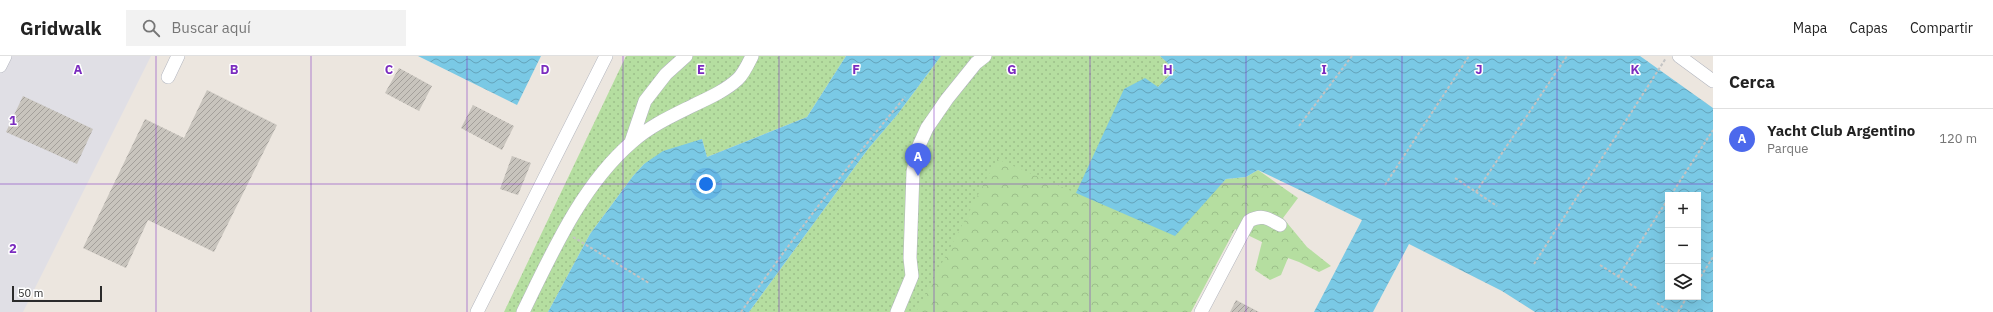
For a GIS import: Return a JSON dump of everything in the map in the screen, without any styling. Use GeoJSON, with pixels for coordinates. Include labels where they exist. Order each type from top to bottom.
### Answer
{"type":"FeatureCollection","features":[{"type":"Feature","properties":{"kind":"street"},"geometry":{"type":"LineString","coordinates":[[0,66],[5,56]]}},
{"type":"Feature","properties":{"kind":"street"},"geometry":{"type":"LineString","coordinates":[[168,77],[178,56]]}},
{"type":"Feature","properties":{"kind":"street"},"geometry":{"type":"LineString","coordinates":[[477,312],[606,56]]}},
{"type":"Feature","properties":{"kind":"street"},"geometry":{"type":"LineString","coordinates":[[631,142],[645,101],[666,74],[686,56]]}},
{"type":"Feature","properties":{"kind":"street"},"geometry":{"type":"LineString","coordinates":[[523,312],[544,269],[593,184],[631,142],[661,121],[731,85],[740,78],[752,56]]}},
{"type":"Feature","properties":{"kind":"street"},"geometry":{"type":"LineString","coordinates":[[897,312],[912,276],[910,258],[912,172],[917,150],[928,128],[947,99],[976,63],[985,56]]}},
{"type":"Feature","properties":{"kind":"street"},"geometry":{"type":"LineString","coordinates":[[1679,56],[1713,82]]}},
{"type":"Feature","properties":{"kind":"street"},"geometry":{"type":"LineString","coordinates":[[1201,312],[1249,222],[1256,217],[1263,216],[1280,224]]}},
{"type":"Feature","properties":{"kind":"path"},"geometry":{"type":"LineString","coordinates":[[1300,126],[1352,56]]}},
{"type":"Feature","properties":{"kind":"path"},"geometry":{"type":"LineString","coordinates":[[1385,185],[1469,56]]}},
{"type":"Feature","properties":{"kind":"path"},"geometry":{"type":"LineString","coordinates":[[1476,192],[1567,56]]}},
{"type":"Feature","properties":{"kind":"path"},"geometry":{"type":"LineString","coordinates":[[1534,264],[1666,58]]}},
{"type":"Feature","properties":{"kind":"path"},"geometry":{"type":"LineString","coordinates":[[741,312],[786,247],[864,146],[906,97]]}},
{"type":"Feature","properties":{"kind":"path"},"geometry":{"type":"LineString","coordinates":[[1673,192],[1713,130]]}},
{"type":"Feature","properties":{"kind":"path"},"geometry":{"type":"LineString","coordinates":[[1455,178],[1497,206]]}},
{"type":"Feature","properties":{"kind":"path"},"geometry":{"type":"LineString","coordinates":[[1618,276],[1665,204]]}},
{"type":"Feature","properties":{"kind":"path"},"geometry":{"type":"LineString","coordinates":[[585,244],[649,283]]}},
{"type":"Feature","properties":{"kind":"path"},"geometry":{"type":"LineString","coordinates":[[1701,276],[1713,257]]}},
{"type":"Feature","properties":{"kind":"path"},"geometry":{"type":"LineString","coordinates":[[1600,265],[1638,289]]}},
{"type":"Feature","properties":{"kind":"path"},"geometry":{"type":"LineString","coordinates":[[1678,312],[1685,300]]}},
{"type":"Feature","properties":{"kind":"path"},"geometry":{"type":"LineString","coordinates":[[1657,303],[1670,312]]}},
{"type":"Feature","properties":{"kind":"shaded area"},"geometry":{"type":"Polygon","coordinates":[[[0,56],[151,56],[23,312],[0,312],[0,56]]]}},
{"type":"Feature","properties":{"kind":"green space"},"geometry":{"type":"Polygon","coordinates":[[[626,56],[846,56],[807,117],[707,157],[702,139],[644,164],[633,176],[590,234],[548,312],[504,312],[626,56]]]}},
{"type":"Feature","properties":{"kind":"green space"},"geometry":{"type":"Polygon","coordinates":[[[941,56],[1160,56],[1158,87],[1220,185],[1226,179],[1246,177],[1258,170],[1298,198],[1283,218],[1307,247],[1331,266],[1319,272],[1288,258],[1281,275],[1270,280],[1255,270],[1262,242],[1235,229],[1191,312],[749,312],[873,166],[941,56]]]}},
{"type":"Feature","properties":{"kind":"green space"},"geometry":{"type":"Polygon","coordinates":[[[941,56],[1160,56],[1175,70],[1158,87],[1124,89],[1076,193],[997,159],[916,312],[749,312],[868,149],[897,115],[941,56]]]}},
{"type":"Feature","properties":{"kind":"water"},"geometry":{"type":"Polygon","coordinates":[[[418,56],[541,56],[517,105],[418,56]]]}},
{"type":"Feature","properties":{"kind":"water"},"geometry":{"type":"Polygon","coordinates":[[[846,56],[941,56],[897,115],[868,149],[749,312],[548,312],[590,234],[633,176],[644,164],[663,151],[702,139],[707,157],[807,117],[846,56]]]}},
{"type":"Feature","properties":{"kind":"water"},"geometry":{"type":"Polygon","coordinates":[[[1160,56],[1640,56],[1713,108],[1713,312],[1535,312],[1502,291],[1409,244],[1373,312],[1314,312],[1362,220],[1258,170],[1246,177],[1226,179],[1175,236],[1076,193],[1124,89],[1145,78],[1158,87],[1175,70],[1160,56]]]}},
{"type":"Feature","properties":{"kind":"building"},"geometry":{"type":"Polygon","coordinates":[[[399,68],[432,86],[419,111],[385,93],[399,68]]]}},
{"type":"Feature","properties":{"kind":"building"},"geometry":{"type":"Polygon","coordinates":[[[207,90],[277,125],[214,252],[148,220],[126,268],[83,248],[145,119],[184,138],[207,90]]]}},
{"type":"Feature","properties":{"kind":"building"},"geometry":{"type":"Polygon","coordinates":[[[23,96],[93,129],[77,164],[6,132],[23,96]]]}},
{"type":"Feature","properties":{"kind":"building"},"geometry":{"type":"Polygon","coordinates":[[[473,105],[514,126],[502,150],[461,128],[473,105]]]}},
{"type":"Feature","properties":{"kind":"building"},"geometry":{"type":"Polygon","coordinates":[[[512,156],[531,163],[518,195],[500,189],[512,156]]]}},
{"type":"Feature","properties":{"kind":"building"},"geometry":{"type":"Polygon","coordinates":[[[1236,300],[1259,312],[1230,312],[1236,300]]]}},
{"type":"Feature","properties":{"kind":"place","name":"Yacht Club Argentino"},"geometry":{"type":"Point","coordinates":[918,176]}}]}
